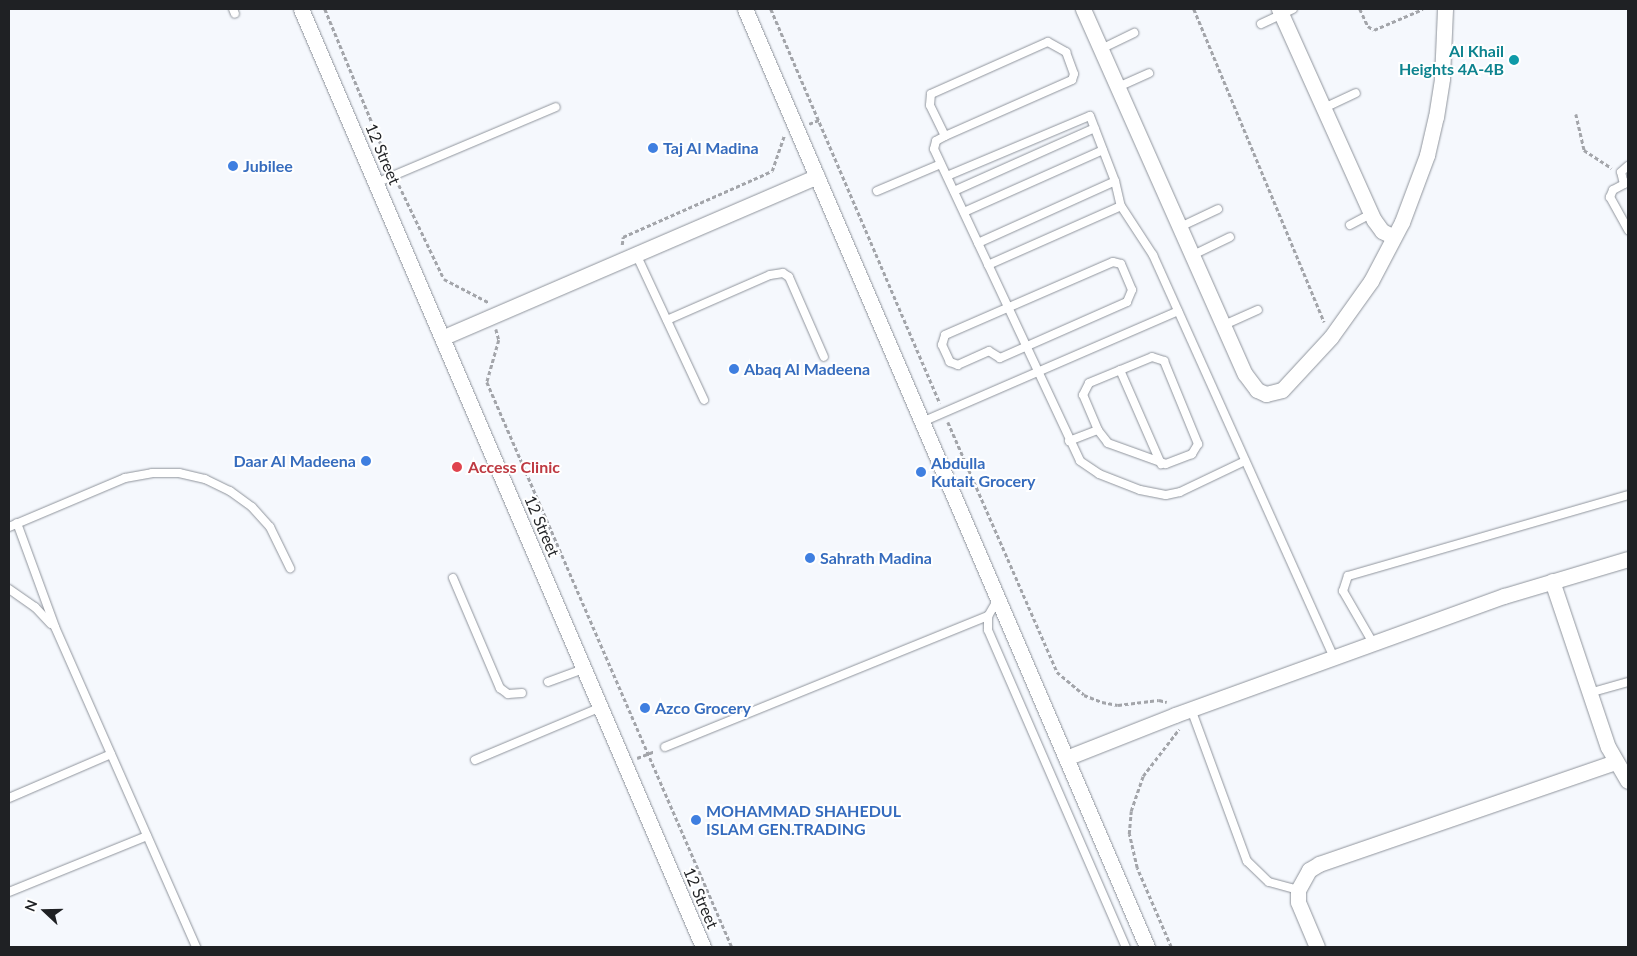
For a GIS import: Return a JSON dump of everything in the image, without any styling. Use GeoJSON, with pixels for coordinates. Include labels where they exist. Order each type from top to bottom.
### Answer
{"type":"FeatureCollection","features":[{"type":"Feature","properties":{"kind":"street","name":"12 Street"},"geometry":{"type":"LineString","coordinates":[[301,9],[444,337],[599,708],[703,947]]}},
{"type":"Feature","properties":{"kind":"street"},"geometry":{"type":"LineString","coordinates":[[745,9],[1147,947]]}},
{"type":"Feature","properties":{"kind":"street"},"geometry":{"type":"LineString","coordinates":[[1083,9],[1250,383],[1266,394],[1282,390],[1331,337],[1371,280],[1394,237],[1416,189],[1436,117],[1442,78],[1445,9]]}},
{"type":"Feature","properties":{"kind":"street"},"geometry":{"type":"LineString","coordinates":[[1285,11],[1324,108],[1371,214],[1382,231],[1394,237]]}},
{"type":"Feature","properties":{"kind":"street"},"geometry":{"type":"LineString","coordinates":[[444,337],[817,176]]}},
{"type":"Feature","properties":{"kind":"street"},"geometry":{"type":"LineString","coordinates":[[1066,758],[1191,709],[1373,643],[1552,581],[1628,559]]}},
{"type":"Feature","properties":{"kind":"street"},"geometry":{"type":"LineString","coordinates":[[1552,581],[1590,693],[1616,762],[1628,781]]}},
{"type":"Feature","properties":{"kind":"street"},"geometry":{"type":"LineString","coordinates":[[1317,947],[1298,902],[1298,890],[1305,875],[1319,864],[1616,762]]}},
{"type":"Feature","properties":{"kind":"lane"},"geometry":{"type":"LineString","coordinates":[[1261,24],[1285,11]]}},
{"type":"Feature","properties":{"kind":"lane"},"geometry":{"type":"LineString","coordinates":[[1101,49],[1134,33]]}},
{"type":"Feature","properties":{"kind":"lane"},"geometry":{"type":"LineString","coordinates":[[945,136],[928,101],[934,91],[1041,44],[1055,43],[1066,52],[1074,74],[1072,80],[945,136],[934,143],[941,164],[1038,371],[1069,442],[1080,461],[1089,468],[1152,494],[1180,492],[1245,461]]}},
{"type":"Feature","properties":{"kind":"lane"},"geometry":{"type":"LineString","coordinates":[[1118,87],[1149,73]]}},
{"type":"Feature","properties":{"kind":"lane"},"geometry":{"type":"LineString","coordinates":[[1324,108],[1356,93]]}},
{"type":"Feature","properties":{"kind":"lane"},"geometry":{"type":"LineString","coordinates":[[376,183],[556,107]]}},
{"type":"Feature","properties":{"kind":"lane"},"geometry":{"type":"LineString","coordinates":[[947,176],[1090,116],[1115,181],[1121,206],[1148,245],[1334,657]]}},
{"type":"Feature","properties":{"kind":"lane"},"geometry":{"type":"LineString","coordinates":[[954,191],[1095,128]]}},
{"type":"Feature","properties":{"kind":"lane"},"geometry":{"type":"LineString","coordinates":[[964,212],[1103,150]]}},
{"type":"Feature","properties":{"kind":"lane"},"geometry":{"type":"LineString","coordinates":[[877,191],[941,164]]}},
{"type":"Feature","properties":{"kind":"lane"},"geometry":{"type":"LineString","coordinates":[[1628,166],[1621,172],[1626,183],[1613,190],[1610,197],[1628,230]]}},
{"type":"Feature","properties":{"kind":"lane"},"geometry":{"type":"LineString","coordinates":[[978,243],[1115,181]]}},
{"type":"Feature","properties":{"kind":"lane"},"geometry":{"type":"LineString","coordinates":[[988,264],[1121,206]]}},
{"type":"Feature","properties":{"kind":"lane"},"geometry":{"type":"LineString","coordinates":[[1180,227],[1218,209]]}},
{"type":"Feature","properties":{"kind":"lane"},"geometry":{"type":"LineString","coordinates":[[1350,225],[1371,214]]}},
{"type":"Feature","properties":{"kind":"lane"},"geometry":{"type":"LineString","coordinates":[[1193,255],[1230,238]]}},
{"type":"Feature","properties":{"kind":"lane"},"geometry":{"type":"LineString","coordinates":[[631,256],[667,320],[704,400]]}},
{"type":"Feature","properties":{"kind":"lane"},"geometry":{"type":"LineString","coordinates":[[1114,262],[1122,266],[1132,290],[1127,302],[1026,347],[1000,358],[987,351],[958,365],[950,362],[942,341],[945,335],[1114,262]]}},
{"type":"Feature","properties":{"kind":"lane"},"geometry":{"type":"LineString","coordinates":[[667,320],[770,275],[783,273],[789,277],[824,357]]}},
{"type":"Feature","properties":{"kind":"lane"},"geometry":{"type":"LineString","coordinates":[[1224,325],[1258,310]]}},
{"type":"Feature","properties":{"kind":"lane"},"geometry":{"type":"LineString","coordinates":[[922,422],[1178,311]]}},
{"type":"Feature","properties":{"kind":"lane"},"geometry":{"type":"LineString","coordinates":[[1156,356],[1164,361],[1198,444],[1192,454],[1161,464],[1115,447],[1098,430],[1083,390],[1089,383],[1156,356]]}},
{"type":"Feature","properties":{"kind":"lane"},"geometry":{"type":"LineString","coordinates":[[1120,370],[1161,464]]}},
{"type":"Feature","properties":{"kind":"lane"},"geometry":{"type":"LineString","coordinates":[[1069,442],[1098,430]]}},
{"type":"Feature","properties":{"kind":"lane"},"geometry":{"type":"LineString","coordinates":[[9,527],[125,478],[152,473],[179,473],[213,483],[252,507],[270,527],[290,568]]}},
{"type":"Feature","properties":{"kind":"lane"},"geometry":{"type":"LineString","coordinates":[[1373,643],[1343,591],[1348,576],[1628,495]]}},
{"type":"Feature","properties":{"kind":"lane"},"geometry":{"type":"LineString","coordinates":[[17,523],[55,627],[196,947]]}},
{"type":"Feature","properties":{"kind":"lane"},"geometry":{"type":"LineString","coordinates":[[453,578],[500,688],[508,694],[522,693]]}},
{"type":"Feature","properties":{"kind":"lane"},"geometry":{"type":"LineString","coordinates":[[9,589],[35,606],[55,627]]}},
{"type":"Feature","properties":{"kind":"lane"},"geometry":{"type":"LineString","coordinates":[[998,599],[988,616],[988,630],[1126,947]]}},
{"type":"Feature","properties":{"kind":"lane"},"geometry":{"type":"LineString","coordinates":[[665,747],[988,616]]}},
{"type":"Feature","properties":{"kind":"lane"},"geometry":{"type":"LineString","coordinates":[[548,682],[584,669]]}},
{"type":"Feature","properties":{"kind":"lane"},"geometry":{"type":"LineString","coordinates":[[1590,693],[1628,682]]}},
{"type":"Feature","properties":{"kind":"lane"},"geometry":{"type":"LineString","coordinates":[[475,760],[599,708]]}},
{"type":"Feature","properties":{"kind":"lane"},"geometry":{"type":"LineString","coordinates":[[1191,709],[1247,861],[1269,882],[1298,890]]}},
{"type":"Feature","properties":{"kind":"lane"},"geometry":{"type":"LineString","coordinates":[[9,798],[111,754]]}},
{"type":"Feature","properties":{"kind":"lane"},"geometry":{"type":"LineString","coordinates":[[9,892],[147,836]]}},
{"type":"Feature","properties":{"kind":"path"},"geometry":{"type":"LineString","coordinates":[[325,9],[394,175],[444,279],[488,302],[499,340],[487,382],[732,947]]}},
{"type":"Feature","properties":{"kind":"path"},"geometry":{"type":"LineString","coordinates":[[771,9],[1057,672],[1084,695],[1102,702],[1118,705],[1165,700],[1175,715],[1179,728],[1143,776],[1131,811],[1129,834],[1137,868],[1171,947]]}},
{"type":"Feature","properties":{"kind":"path"},"geometry":{"type":"LineString","coordinates":[[1194,9],[1331,337]]}},
{"type":"Feature","properties":{"kind":"path"},"geometry":{"type":"LineString","coordinates":[[1360,9],[1368,26],[1374,30],[1423,9]]}},
{"type":"Feature","properties":{"kind":"path"},"geometry":{"type":"LineString","coordinates":[[1576,114],[1586,154],[1621,172]]}},
{"type":"Feature","properties":{"kind":"path"},"geometry":{"type":"LineString","coordinates":[[631,256],[621,243],[623,237],[772,172],[777,162],[782,137],[797,128],[819,120]]}},
{"type":"Feature","properties":{"kind":"path"},"geometry":{"type":"LineString","coordinates":[[624,763],[665,747]]}},
{"type":"Feature","properties":{"kind":"place","name":"Al Khail Heights 4A-4B"},"geometry":{"type":"Point","coordinates":[1514,60]}},
{"type":"Feature","properties":{"kind":"place","name":"Taj Al Madina"},"geometry":{"type":"Point","coordinates":[653,148]}},
{"type":"Feature","properties":{"kind":"place","name":"Jubilee"},"geometry":{"type":"Point","coordinates":[233,166]}},
{"type":"Feature","properties":{"kind":"place","name":"Abaq Al Madeena"},"geometry":{"type":"Point","coordinates":[734,369]}},
{"type":"Feature","properties":{"kind":"place","name":"Daar Al Madeena"},"geometry":{"type":"Point","coordinates":[366,461]}},
{"type":"Feature","properties":{"kind":"place","name":"Access Clinic"},"geometry":{"type":"Point","coordinates":[457,467]}},
{"type":"Feature","properties":{"kind":"place","name":"Abdulla Kutait Grocery"},"geometry":{"type":"Point","coordinates":[921,472]}},
{"type":"Feature","properties":{"kind":"place","name":"Sahrath Madina"},"geometry":{"type":"Point","coordinates":[810,558]}},
{"type":"Feature","properties":{"kind":"place","name":"Azco Grocery"},"geometry":{"type":"Point","coordinates":[645,708]}},
{"type":"Feature","properties":{"kind":"place","name":"MOHAMMAD SHAHEDUL ISLAM GEN.TRADING"},"geometry":{"type":"Point","coordinates":[696,820]}}]}
